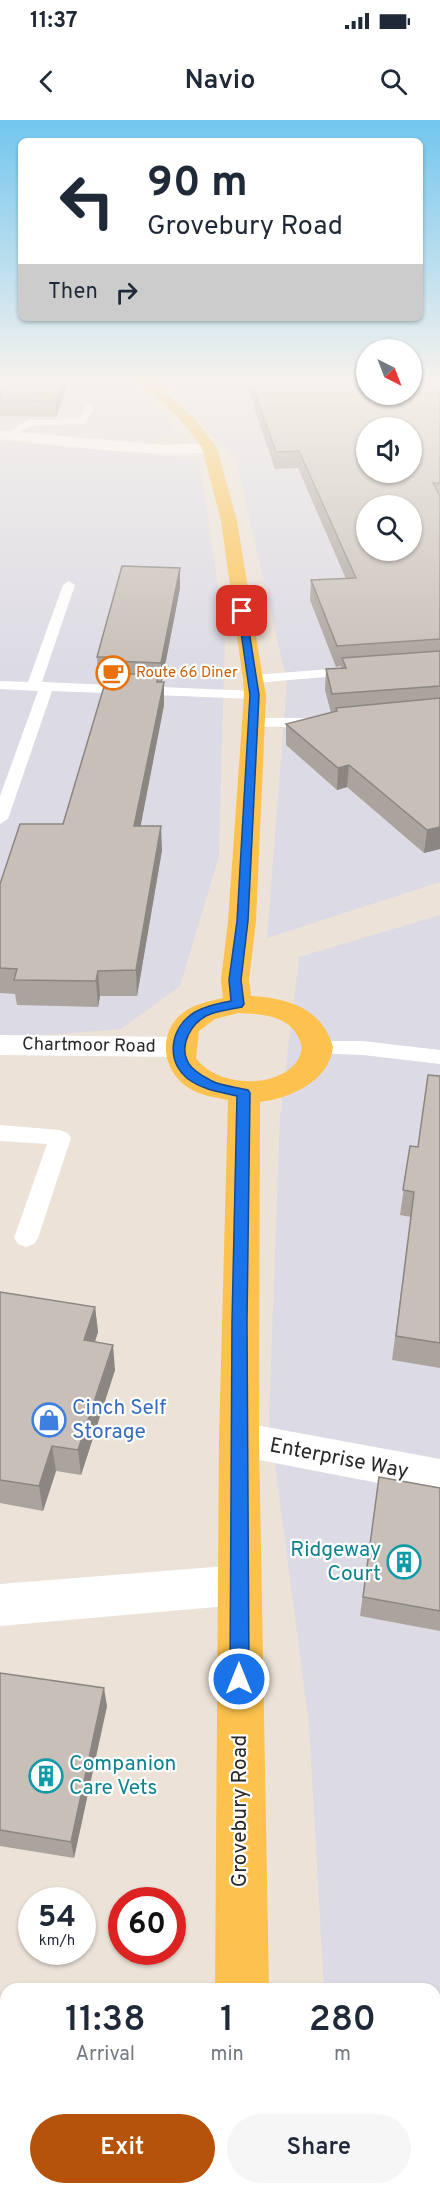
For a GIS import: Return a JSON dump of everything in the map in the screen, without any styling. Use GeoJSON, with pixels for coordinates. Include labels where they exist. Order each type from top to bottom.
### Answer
{"type":"FeatureCollection","features":[{"type":"Feature","properties":{"kind":"main road"},"geometry":{"type":"LineString","coordinates":[[217,476],[229,521],[254,687],[242,921],[235,980],[238,1004]]}},
{"type":"Feature","properties":{"kind":"main road"},"geometry":{"type":"LineString","coordinates":[[238,1004],[273,1006],[294,1014],[309,1026],[318,1048],[315,1063],[303,1076],[285,1086],[244,1093],[211,1086],[192,1075],[180,1062],[178,1047],[185,1028],[199,1015],[220,1006],[238,1004]]}},
{"type":"Feature","properties":{"kind":"main road","name":"Grovebury Road"},"geometry":{"type":"LineString","coordinates":[[242,1983],[239,1439],[244,1093]]}},
{"type":"Feature","properties":{"kind":"street","name":"Chartmoor Road"},"geometry":{"type":"LineString","coordinates":[[0,1045],[178,1047]]}},
{"type":"Feature","properties":{"kind":"street","name":"Enterprise Way"},"geometry":{"type":"LineString","coordinates":[[239,1439],[440,1478]]}},
{"type":"Feature","properties":{"kind":"street"},"geometry":{"type":"LineString","coordinates":[[0,1605],[239,1585]]}},
{"type":"Feature","properties":{"kind":"lane"},"geometry":{"type":"LineString","coordinates":[[0,819],[69,585]]}},
{"type":"Feature","properties":{"kind":"lane"},"geometry":{"type":"LineString","coordinates":[[0,685],[254,687],[370,670]]}},
{"type":"Feature","properties":{"kind":"lane"},"geometry":{"type":"LineString","coordinates":[[253,723],[338,723]]}},
{"type":"Feature","properties":{"kind":"lane"},"geometry":{"type":"LineString","coordinates":[[318,1048],[363,1048],[440,1057]]}},
{"type":"Feature","properties":{"kind":"lane"},"geometry":{"type":"LineString","coordinates":[[0,1133],[60,1138],[26,1238]]}},
{"type":"Feature","properties":{"kind":"shaded area"},"geometry":{"type":"Polygon","coordinates":[[[0,476],[201,476],[225,634],[219,856],[180,986],[121,1029],[0,1039],[0,476]]]}},
{"type":"Feature","properties":{"kind":"shaded area"},"geometry":{"type":"Polygon","coordinates":[[[240,476],[356,476],[356,483],[422,483],[422,476],[440,476],[440,882],[267,938],[287,682],[240,476]]]}},
{"type":"Feature","properties":{"kind":"shaded area"},"geometry":{"type":"Polygon","coordinates":[[[440,915],[440,1983],[324,1983],[309,1725],[269,1418],[280,1117],[299,957],[440,915]]]}},
{"type":"Feature","properties":{"kind":"building"},"geometry":{"type":"Polygon","coordinates":[[[310,476],[356,476],[356,483],[422,483],[422,476],[440,476],[440,483],[433,483],[440,496],[440,639],[337,646],[311,580],[356,578],[310,476]]]}},
{"type":"Feature","properties":{"kind":"building"},"geometry":{"type":"Polygon","coordinates":[[[122,566],[180,568],[161,663],[112,661],[113,657],[97,657],[122,566]]]}},
{"type":"Feature","properties":{"kind":"building"},"geometry":{"type":"Polygon","coordinates":[[[440,651],[440,686],[332,694],[326,669],[346,668],[342,658],[440,651]]]}},
{"type":"Feature","properties":{"kind":"building"},"geometry":{"type":"Polygon","coordinates":[[[108,673],[158,675],[157,682],[164,682],[134,826],[161,826],[136,970],[98,971],[96,981],[14,980],[17,969],[0,968],[0,884],[20,824],[63,824],[108,673]]]}},
{"type":"Feature","properties":{"kind":"building"},"geometry":{"type":"Polygon","coordinates":[[[440,698],[440,827],[427,830],[349,765],[338,768],[286,724],[337,711],[336,708],[440,698]]]}},
{"type":"Feature","properties":{"kind":"building"},"geometry":{"type":"Polygon","coordinates":[[[428,1075],[440,1076],[440,1343],[396,1336],[414,1192],[403,1190],[410,1146],[418,1147],[428,1075]]]}},
{"type":"Feature","properties":{"kind":"building","name":"Cinch Self Storage"},"geometry":{"type":"Polygon","coordinates":[[[0,1292],[95,1307],[84,1340],[113,1345],[78,1450],[52,1446],[39,1486],[0,1480],[0,1292]]]}},
{"type":"Feature","properties":{"kind":"building","name":"Ridgeway Court"},"geometry":{"type":"Polygon","coordinates":[[[379,1477],[440,1488],[440,1611],[363,1597],[379,1477]]]}},
{"type":"Feature","properties":{"kind":"building","name":"Companion Care Vets"},"geometry":{"type":"Polygon","coordinates":[[[0,1673],[104,1688],[71,1842],[0,1830],[0,1673]]]}},
{"type":"Feature","properties":{"kind":"place","name":"Route 66 Diner"},"geometry":{"type":"Point","coordinates":[113,673]}},
{"type":"Feature","properties":{"kind":"place","name":"Cinch Self Storage"},"geometry":{"type":"Point","coordinates":[49,1420]}},
{"type":"Feature","properties":{"kind":"place","name":"Ridgeway Court"},"geometry":{"type":"Point","coordinates":[404,1562]}},
{"type":"Feature","properties":{"kind":"place","name":"Companion Care Vets"},"geometry":{"type":"Point","coordinates":[46,1776]}},
{"type":"Feature","properties":{"kind":"route"},"geometry":{"type":"LineString","coordinates":[[239,1679],[239,1322],[244,1093],[211,1086],[192,1075],[180,1062],[178,1047],[185,1028],[199,1015],[220,1006],[238,1004],[235,980],[242,921],[255,695],[242,611]]}}]}
